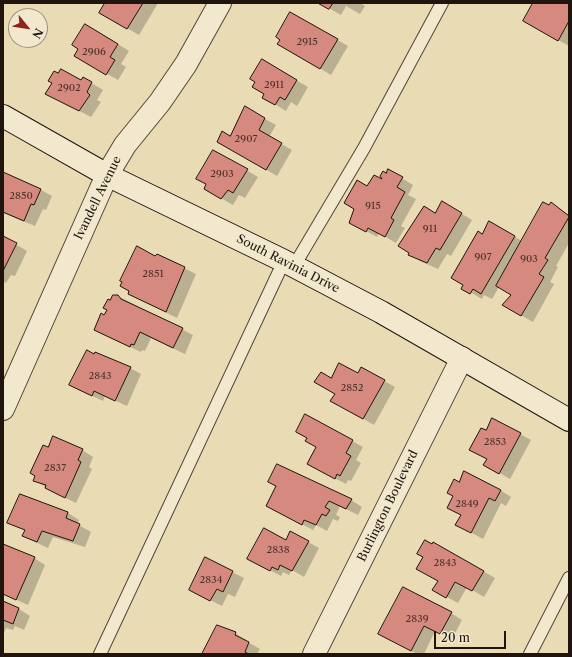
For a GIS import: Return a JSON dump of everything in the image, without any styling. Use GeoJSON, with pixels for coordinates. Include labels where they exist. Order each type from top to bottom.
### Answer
{"type":"FeatureCollection","features":[{"type":"Feature","properties":{"kind":"street","name":"Ivandell Avenue"},"geometry":{"type":"LineString","coordinates":[[3,409],[107,175],[125,145],[160,102],[186,64],[220,3]]}},
{"type":"Feature","properties":{"kind":"street","name":"South Ravinia Drive"},"geometry":{"type":"LineString","coordinates":[[3,116],[107,175],[289,264],[381,312],[569,420]]}},
{"type":"Feature","properties":{"kind":"street","name":"Burlington Boulevard"},"geometry":{"type":"LineString","coordinates":[[314,654],[462,358]]}},
{"type":"Feature","properties":{"kind":"lane"},"geometry":{"type":"LineString","coordinates":[[100,654],[289,264],[364,148],[442,3]]}},
{"type":"Feature","properties":{"kind":"lane"},"geometry":{"type":"LineString","coordinates":[[530,654],[569,578]]}},
{"type":"Feature","properties":{"kind":"building"},"geometry":{"type":"Polygon","coordinates":[[[105,3],[143,3],[127,29],[99,13],[105,3]]]}},
{"type":"Feature","properties":{"kind":"building"},"geometry":{"type":"Polygon","coordinates":[[[318,3],[333,3],[329,9],[318,3]]]}},
{"type":"Feature","properties":{"kind":"building"},"geometry":{"type":"Polygon","coordinates":[[[533,3],[569,3],[569,21],[558,41],[523,21],[533,3]]]}},
{"type":"Feature","properties":{"kind":"building"},"geometry":{"type":"Polygon","coordinates":[[[290,12],[338,39],[320,69],[277,44],[280,40],[276,37],[290,12]]]}},
{"type":"Feature","properties":{"kind":"building"},"geometry":{"type":"Polygon","coordinates":[[[85,24],[118,44],[110,57],[115,60],[106,75],[74,56],[78,49],[72,45],[85,24]]]}},
{"type":"Feature","properties":{"kind":"building"},"geometry":{"type":"Polygon","coordinates":[[[262,59],[297,80],[285,100],[280,97],[275,105],[262,98],[264,94],[252,87],[255,82],[250,79],[262,59]]]}},
{"type":"Feature","properties":{"kind":"building"},"geometry":{"type":"Polygon","coordinates":[[[61,69],[81,80],[83,77],[92,82],[87,92],[90,95],[79,111],[45,94],[52,83],[48,81],[54,71],[58,73],[61,69]]]}},
{"type":"Feature","properties":{"kind":"building"},"geometry":{"type":"Polygon","coordinates":[[[245,106],[265,118],[259,130],[282,143],[266,170],[217,142],[222,131],[230,136],[245,106]]]}},
{"type":"Feature","properties":{"kind":"building"},"geometry":{"type":"Polygon","coordinates":[[[213,150],[248,169],[233,193],[228,190],[221,199],[204,189],[206,184],[196,179],[213,150]]]}},
{"type":"Feature","properties":{"kind":"building"},"geometry":{"type":"Polygon","coordinates":[[[388,169],[403,177],[397,187],[405,192],[391,218],[394,220],[385,237],[368,228],[366,232],[349,223],[354,209],[344,203],[357,180],[367,186],[374,175],[382,179],[380,176],[383,171],[386,173],[388,169]]]}},
{"type":"Feature","properties":{"kind":"building"},"geometry":{"type":"Polygon","coordinates":[[[3,172],[41,189],[34,205],[31,204],[24,221],[3,212],[3,172]]]}},
{"type":"Feature","properties":{"kind":"building"},"geometry":{"type":"Polygon","coordinates":[[[442,201],[462,213],[440,250],[436,248],[427,263],[408,255],[409,253],[398,246],[424,206],[435,213],[442,201]]]}},
{"type":"Feature","properties":{"kind":"building"},"geometry":{"type":"Polygon","coordinates":[[[543,202],[549,205],[551,202],[569,217],[545,258],[548,260],[539,274],[544,277],[521,316],[502,305],[511,295],[496,286],[543,202]]]}},
{"type":"Feature","properties":{"kind":"building"},"geometry":{"type":"Polygon","coordinates":[[[489,221],[515,236],[481,294],[473,289],[470,294],[461,289],[463,285],[451,278],[478,231],[482,234],[489,221]]]}},
{"type":"Feature","properties":{"kind":"building"},"geometry":{"type":"Polygon","coordinates":[[[3,236],[17,243],[3,271],[3,236]]]}},
{"type":"Feature","properties":{"kind":"building"},"geometry":{"type":"Polygon","coordinates":[[[137,246],[155,256],[157,254],[185,267],[166,312],[128,294],[129,291],[120,286],[122,282],[120,281],[137,246]]]}},
{"type":"Feature","properties":{"kind":"building"},"geometry":{"type":"Polygon","coordinates":[[[113,295],[118,295],[121,299],[183,328],[173,348],[140,332],[134,345],[131,344],[130,347],[94,330],[101,313],[104,315],[107,310],[103,308],[108,299],[110,300],[113,295]]]}},
{"type":"Feature","properties":{"kind":"building"},"geometry":{"type":"Polygon","coordinates":[[[87,350],[94,354],[95,352],[131,367],[115,401],[94,391],[92,396],[69,385],[87,350]]]}},
{"type":"Feature","properties":{"kind":"building"},"geometry":{"type":"Polygon","coordinates":[[[339,363],[358,373],[361,367],[385,380],[363,419],[330,401],[335,394],[314,382],[321,372],[331,378],[339,363]]]}},
{"type":"Feature","properties":{"kind":"building"},"geometry":{"type":"Polygon","coordinates":[[[305,414],[353,440],[346,453],[351,456],[340,476],[337,474],[335,479],[307,464],[316,447],[305,441],[307,438],[296,432],[305,414]]]}},
{"type":"Feature","properties":{"kind":"building"},"geometry":{"type":"Polygon","coordinates":[[[492,418],[521,433],[499,474],[483,465],[487,459],[469,450],[481,428],[486,430],[492,418]]]}},
{"type":"Feature","properties":{"kind":"building"},"geometry":{"type":"Polygon","coordinates":[[[53,436],[83,449],[78,460],[81,462],[65,498],[45,488],[46,485],[33,481],[35,476],[30,473],[43,445],[48,447],[53,436]]]}},
{"type":"Feature","properties":{"kind":"building"},"geometry":{"type":"Polygon","coordinates":[[[277,464],[352,499],[346,509],[329,501],[325,507],[330,510],[326,516],[322,514],[316,525],[304,520],[302,525],[266,506],[276,486],[268,482],[277,464]]]}},
{"type":"Feature","properties":{"kind":"building"},"geometry":{"type":"Polygon","coordinates":[[[464,471],[501,490],[495,501],[489,498],[471,533],[455,525],[461,515],[447,508],[453,496],[447,493],[454,479],[459,482],[464,471]]]}},
{"type":"Feature","properties":{"kind":"building"},"geometry":{"type":"Polygon","coordinates":[[[20,494],[68,512],[66,518],[80,524],[73,541],[42,531],[37,542],[22,536],[25,530],[7,523],[20,494]]]}},
{"type":"Feature","properties":{"kind":"building"},"geometry":{"type":"Polygon","coordinates":[[[264,528],[286,540],[290,531],[309,541],[292,571],[280,565],[278,570],[272,567],[270,571],[247,559],[264,528]]]}},
{"type":"Feature","properties":{"kind":"building"},"geometry":{"type":"Polygon","coordinates":[[[425,540],[432,544],[433,542],[484,571],[472,591],[455,582],[446,598],[432,590],[438,581],[416,569],[423,557],[417,554],[425,540]]]}},
{"type":"Feature","properties":{"kind":"building"},"geometry":{"type":"Polygon","coordinates":[[[3,544],[35,557],[16,600],[3,594],[3,544]]]}},
{"type":"Feature","properties":{"kind":"building"},"geometry":{"type":"Polygon","coordinates":[[[205,557],[233,571],[223,592],[217,589],[210,601],[189,590],[205,557]]]}},
{"type":"Feature","properties":{"kind":"building"},"geometry":{"type":"Polygon","coordinates":[[[403,587],[452,612],[440,634],[424,626],[411,651],[378,634],[403,587]]]}},
{"type":"Feature","properties":{"kind":"building"},"geometry":{"type":"Polygon","coordinates":[[[3,601],[19,608],[13,624],[3,620],[3,601]]]}},
{"type":"Feature","properties":{"kind":"building"},"geometry":{"type":"Polygon","coordinates":[[[217,625],[236,632],[235,635],[249,642],[245,652],[249,654],[202,654],[217,625]]]}}]}
